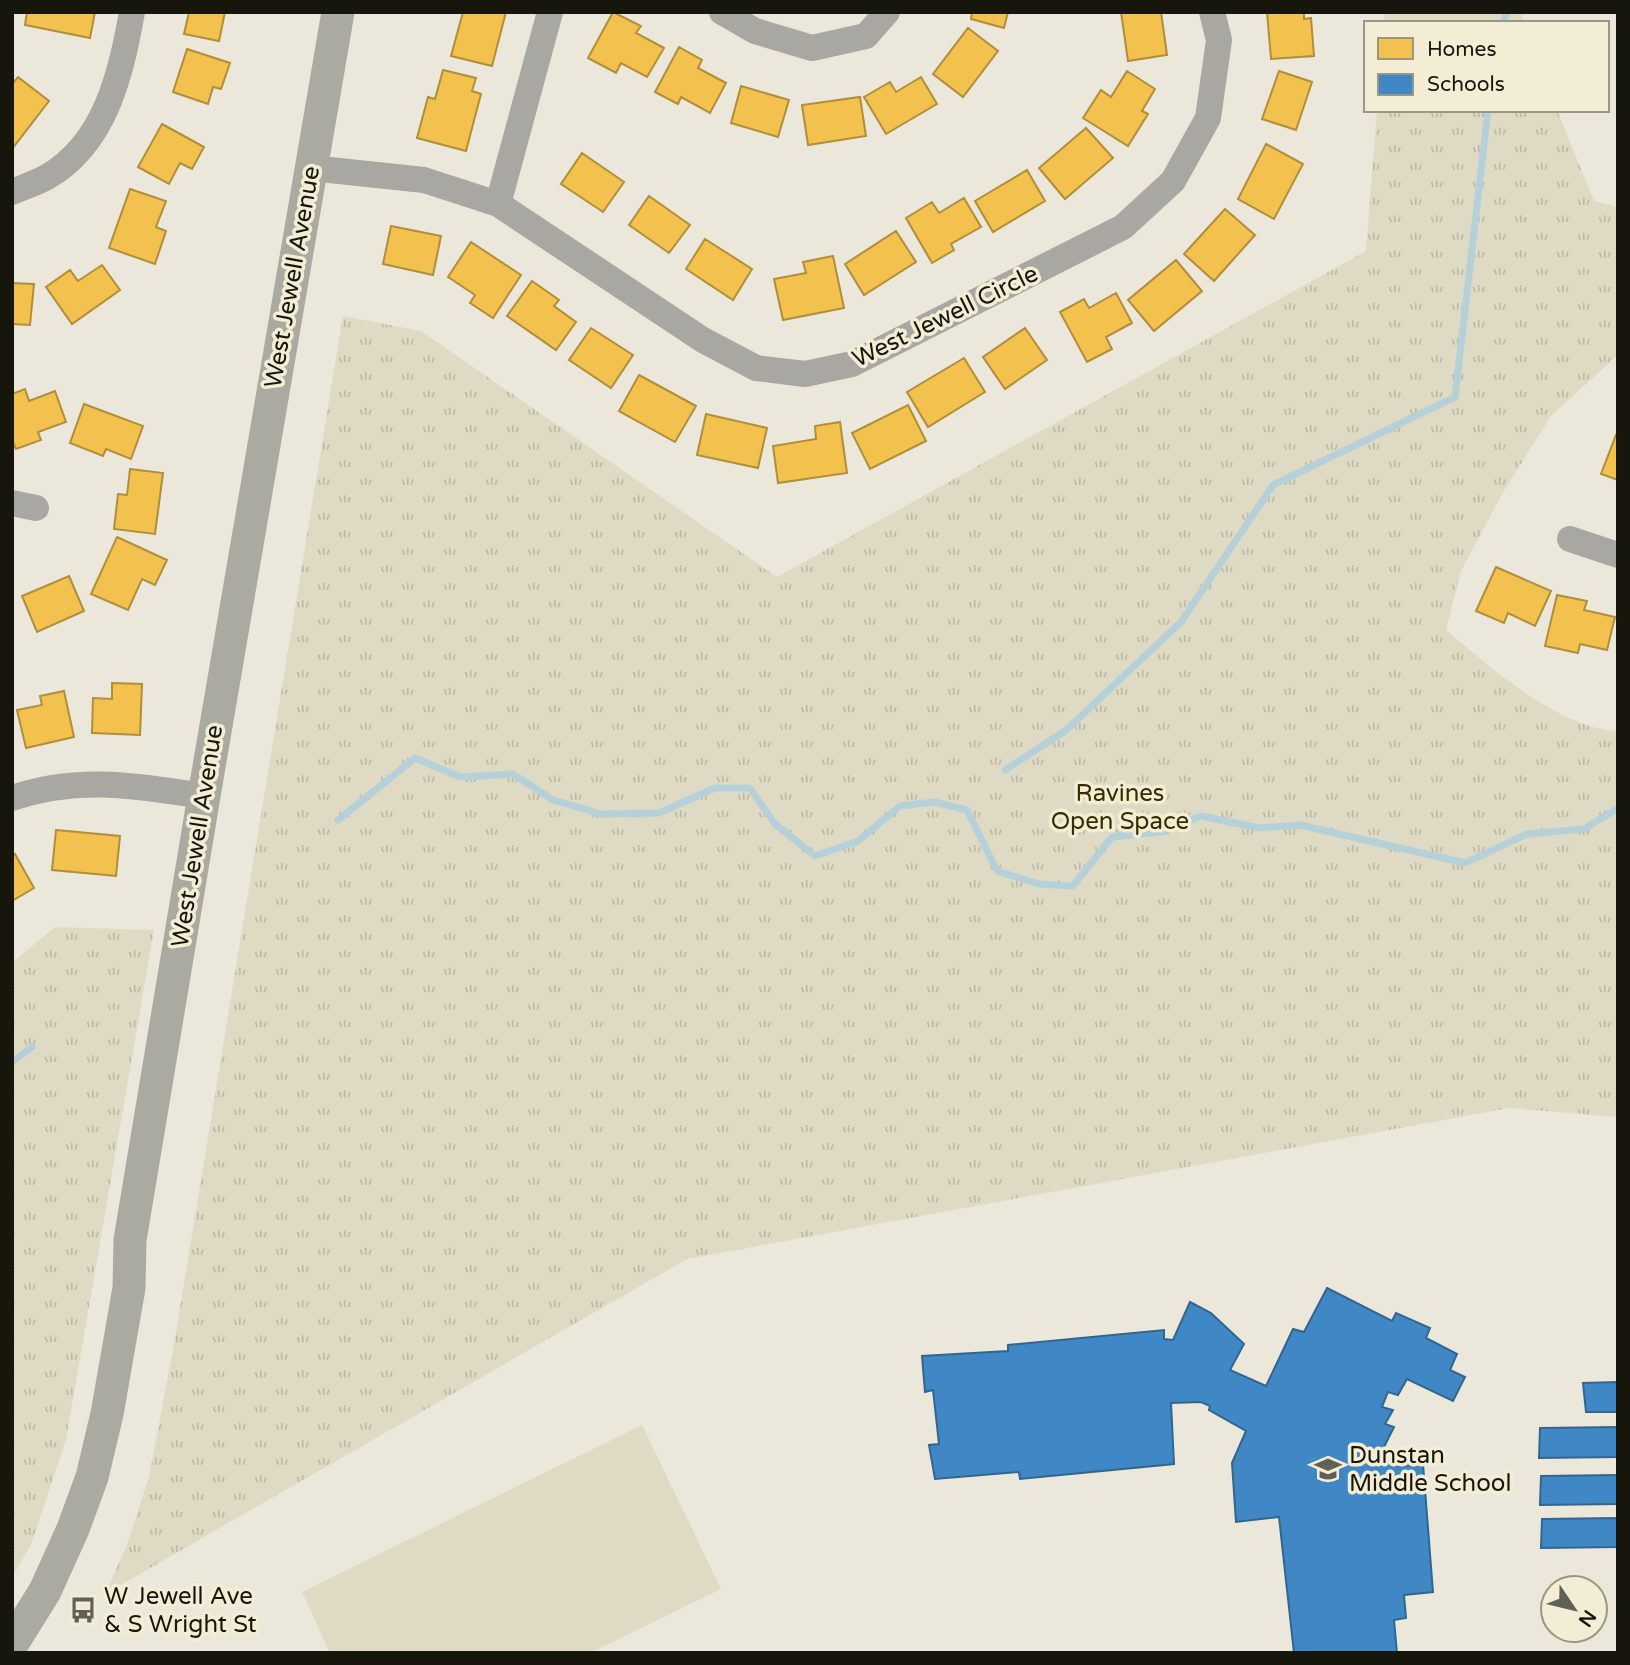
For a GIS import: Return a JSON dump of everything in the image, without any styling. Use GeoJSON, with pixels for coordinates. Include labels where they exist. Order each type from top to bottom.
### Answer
{"type":"FeatureCollection","features":[{"type":"Feature","properties":{"kind":"main road","name":"West Jewell Avenue"},"geometry":{"type":"LineString","coordinates":[[12,1644],[45,1591],[73,1529],[92,1477],[107,1414],[129,1289],[130,1240],[338,12]]}},
{"type":"Feature","properties":{"kind":"street"},"geometry":{"type":"LineString","coordinates":[[12,192],[49,176],[78,152],[106,111],[122,68],[132,12]]}},
{"type":"Feature","properties":{"kind":"street"},"geometry":{"type":"LineString","coordinates":[[498,204],[550,12]]}},
{"type":"Feature","properties":{"kind":"street"},"geometry":{"type":"LineString","coordinates":[[722,12],[755,31],[812,48],[866,36],[887,12]]}},
{"type":"Feature","properties":{"kind":"street","name":"West Jewell Circle"},"geometry":{"type":"LineString","coordinates":[[311,168],[424,180],[498,204],[703,340],[756,368],[805,373],[852,364],[1123,227],[1173,181],[1208,118],[1219,40],[1212,12]]}},
{"type":"Feature","properties":{"kind":"street"},"geometry":{"type":"LineString","coordinates":[[1570,539],[1618,555]]}},
{"type":"Feature","properties":{"kind":"street"},"geometry":{"type":"LineString","coordinates":[[12,797],[79,783],[133,785],[204,796]]}},
{"type":"Feature","properties":{"kind":"green space"},"geometry":{"type":"Polygon","coordinates":[[[1385,12],[1521,12],[1523,21],[1384,21],[1385,12]]]}},
{"type":"Feature","properties":{"kind":"green space","name":"Ravines Open Space"},"geometry":{"type":"Polygon","coordinates":[[[1377,112],[1558,112],[1594,201],[1618,207],[1618,355],[1551,416],[1502,494],[1461,571],[1446,630],[1504,678],[1549,708],[1595,728],[1618,731],[1618,1117],[1509,1108],[687,1259],[105,1594],[127,1545],[149,1477],[173,1350],[343,316],[421,331],[777,577],[1366,251],[1377,112]]]}},
{"type":"Feature","properties":{"kind":"green space"},"geometry":{"type":"Polygon","coordinates":[[[55,927],[154,930],[66,1440],[31,1545],[12,1577],[12,963],[55,927]]]}},
{"type":"Feature","properties":{"kind":"green space"},"geometry":{"type":"Polygon","coordinates":[[[642,1425],[721,1589],[590,1653],[330,1653],[302,1592],[642,1425]]]}},
{"type":"Feature","properties":{"kind":"building: Homes"},"geometry":{"type":"Polygon","coordinates":[[[27,12],[95,12],[90,38],[25,25],[27,12]]]}},
{"type":"Feature","properties":{"kind":"building: Homes"},"geometry":{"type":"Polygon","coordinates":[[[189,12],[225,12],[219,41],[184,34],[189,12]]]}},
{"type":"Feature","properties":{"kind":"building: Homes"},"geometry":{"type":"Polygon","coordinates":[[[463,12],[506,12],[492,66],[451,56],[463,12]]]}},
{"type":"Feature","properties":{"kind":"building: Homes"},"geometry":{"type":"Polygon","coordinates":[[[613,12],[641,26],[636,33],[664,48],[647,77],[621,63],[616,73],[588,58],[613,12]]]}},
{"type":"Feature","properties":{"kind":"building: Homes"},"geometry":{"type":"Polygon","coordinates":[[[972,12],[1008,12],[1004,28],[971,19],[972,12]]]}},
{"type":"Feature","properties":{"kind":"building: Homes"},"geometry":{"type":"Polygon","coordinates":[[[1121,12],[1161,12],[1167,55],[1128,61],[1121,12]]]}},
{"type":"Feature","properties":{"kind":"building: Homes"},"geometry":{"type":"Polygon","coordinates":[[[1267,12],[1304,12],[1304,19],[1311,18],[1314,56],[1271,59],[1267,12]]]}},
{"type":"Feature","properties":{"kind":"building: Homes"},"geometry":{"type":"Polygon","coordinates":[[[968,28],[998,51],[963,97],[933,74],[968,28]]]}},
{"type":"Feature","properties":{"kind":"building: Homes"},"geometry":{"type":"Polygon","coordinates":[[[679,47],[702,60],[698,68],[726,83],[710,113],[681,97],[678,104],[655,92],[679,47]]]}},
{"type":"Feature","properties":{"kind":"building: Homes"},"geometry":{"type":"Polygon","coordinates":[[[187,49],[230,63],[221,89],[213,87],[208,104],[173,92],[187,49]]]}},
{"type":"Feature","properties":{"kind":"building: Homes"},"geometry":{"type":"Polygon","coordinates":[[[443,70],[476,78],[472,91],[481,94],[466,151],[417,138],[428,97],[435,99],[443,70]]]}},
{"type":"Feature","properties":{"kind":"building: Homes"},"geometry":{"type":"Polygon","coordinates":[[[1127,71],[1155,89],[1142,111],[1148,114],[1128,146],[1083,118],[1101,90],[1111,97],[1127,71]]]}},
{"type":"Feature","properties":{"kind":"building: Homes"},"geometry":{"type":"Polygon","coordinates":[[[1279,71],[1312,82],[1296,130],[1262,119],[1279,71]]]}},
{"type":"Feature","properties":{"kind":"building: Homes"},"geometry":{"type":"Polygon","coordinates":[[[18,77],[49,101],[12,149],[12,84],[18,77]]]}},
{"type":"Feature","properties":{"kind":"building: Homes"},"geometry":{"type":"Polygon","coordinates":[[[921,77],[937,104],[886,134],[864,97],[890,82],[896,92],[921,77]]]}},
{"type":"Feature","properties":{"kind":"building: Homes"},"geometry":{"type":"Polygon","coordinates":[[[741,86],[789,100],[778,137],[731,123],[741,86]]]}},
{"type":"Feature","properties":{"kind":"building: Homes"},"geometry":{"type":"Polygon","coordinates":[[[860,97],[866,136],[808,145],[802,105],[860,97]]]}},
{"type":"Feature","properties":{"kind":"building: Homes"},"geometry":{"type":"Polygon","coordinates":[[[162,124],[204,147],[192,169],[180,163],[169,184],[138,167],[162,124]]]}},
{"type":"Feature","properties":{"kind":"building: Homes"},"geometry":{"type":"Polygon","coordinates":[[[1086,128],[1113,158],[1065,199],[1039,168],[1086,128]]]}},
{"type":"Feature","properties":{"kind":"building: Homes"},"geometry":{"type":"Polygon","coordinates":[[[1266,144],[1303,164],[1274,219],[1238,199],[1266,144]]]}},
{"type":"Feature","properties":{"kind":"building: Homes"},"geometry":{"type":"Polygon","coordinates":[[[582,153],[624,182],[603,212],[561,184],[582,153]]]}},
{"type":"Feature","properties":{"kind":"building: Homes"},"geometry":{"type":"Polygon","coordinates":[[[1027,170],[1045,201],[993,232],[975,201],[1027,170]]]}},
{"type":"Feature","properties":{"kind":"building: Homes"},"geometry":{"type":"Polygon","coordinates":[[[130,189],[166,201],[156,227],[166,231],[155,264],[109,248],[130,189]]]}},
{"type":"Feature","properties":{"kind":"building: Homes"},"geometry":{"type":"Polygon","coordinates":[[[649,196],[690,225],[669,253],[629,225],[649,196]]]}},
{"type":"Feature","properties":{"kind":"building: Homes"},"geometry":{"type":"Polygon","coordinates":[[[964,198],[981,227],[951,244],[954,250],[932,263],[906,218],[932,202],[939,213],[964,198]]]}},
{"type":"Feature","properties":{"kind":"building: Homes"},"geometry":{"type":"Polygon","coordinates":[[[1225,209],[1255,235],[1214,281],[1184,254],[1225,209]]]}},
{"type":"Feature","properties":{"kind":"building: Homes"},"geometry":{"type":"Polygon","coordinates":[[[391,226],[441,236],[433,275],[383,264],[391,226]]]}},
{"type":"Feature","properties":{"kind":"building: Homes"},"geometry":{"type":"Polygon","coordinates":[[[896,231],[916,262],[864,295],[845,264],[896,231]]]}},
{"type":"Feature","properties":{"kind":"building: Homes"},"geometry":{"type":"Polygon","coordinates":[[[705,239],[752,269],[733,300],[686,269],[705,239]]]}},
{"type":"Feature","properties":{"kind":"building: Homes"},"geometry":{"type":"Polygon","coordinates":[[[471,242],[521,275],[493,318],[470,303],[475,295],[448,277],[471,242]]]}},
{"type":"Feature","properties":{"kind":"building: Homes"},"geometry":{"type":"Polygon","coordinates":[[[833,256],[844,308],[783,320],[774,279],[806,273],[803,262],[833,256]]]}},
{"type":"Feature","properties":{"kind":"building: Homes"},"geometry":{"type":"Polygon","coordinates":[[[1176,260],[1202,291],[1154,331],[1128,300],[1176,260]]]}},
{"type":"Feature","properties":{"kind":"building: Homes"},"geometry":{"type":"Polygon","coordinates":[[[102,265],[120,290],[72,324],[46,287],[70,270],[78,281],[102,265]]]}},
{"type":"Feature","properties":{"kind":"building: Homes"},"geometry":{"type":"Polygon","coordinates":[[[532,281],[559,300],[554,306],[576,322],[556,350],[507,316],[532,281]]]}},
{"type":"Feature","properties":{"kind":"building: Homes"},"geometry":{"type":"Polygon","coordinates":[[[12,283],[34,284],[30,325],[12,324],[12,283]]]}},
{"type":"Feature","properties":{"kind":"building: Homes"},"geometry":{"type":"Polygon","coordinates":[[[1116,293],[1132,323],[1106,337],[1112,349],[1087,362],[1060,312],[1084,299],[1089,308],[1116,293]]]}},
{"type":"Feature","properties":{"kind":"building: Homes"},"geometry":{"type":"Polygon","coordinates":[[[591,328],[633,355],[611,388],[569,360],[591,328]]]}},
{"type":"Feature","properties":{"kind":"building: Homes"},"geometry":{"type":"Polygon","coordinates":[[[1025,328],[1047,360],[1005,389],[983,357],[1025,328]]]}},
{"type":"Feature","properties":{"kind":"building: Homes"},"geometry":{"type":"Polygon","coordinates":[[[964,358],[985,392],[928,427],[907,392],[964,358]]]}},
{"type":"Feature","properties":{"kind":"building: Homes"},"geometry":{"type":"Polygon","coordinates":[[[639,375],[696,406],[675,442],[619,411],[639,375]]]}},
{"type":"Feature","properties":{"kind":"building: Homes"},"geometry":{"type":"Polygon","coordinates":[[[25,389],[29,401],[55,391],[66,422],[38,432],[41,440],[16,449],[12,439],[12,394],[25,389]]]}},
{"type":"Feature","properties":{"kind":"building: Homes"},"geometry":{"type":"Polygon","coordinates":[[[84,404],[143,426],[131,459],[106,449],[103,456],[70,443],[84,404]]]}},
{"type":"Feature","properties":{"kind":"building: Homes"},"geometry":{"type":"Polygon","coordinates":[[[908,405],[926,441],[870,469],[852,433],[908,405]]]}},
{"type":"Feature","properties":{"kind":"building: Homes"},"geometry":{"type":"Polygon","coordinates":[[[706,414],[767,428],[758,468],[697,455],[706,414]]]}},
{"type":"Feature","properties":{"kind":"building: Homes"},"geometry":{"type":"Polygon","coordinates":[[[840,422],[847,473],[778,483],[773,446],[816,439],[815,426],[840,422]]]}},
{"type":"Feature","properties":{"kind":"building: Homes"},"geometry":{"type":"Polygon","coordinates":[[[1616,435],[1618,436],[1618,480],[1601,474],[1616,435]]]}},
{"type":"Feature","properties":{"kind":"building: Homes"},"geometry":{"type":"Polygon","coordinates":[[[130,469],[163,473],[155,534],[114,529],[118,494],[127,495],[130,469]]]}},
{"type":"Feature","properties":{"kind":"building: Homes"},"geometry":{"type":"Polygon","coordinates":[[[117,537],[167,560],[155,585],[142,579],[128,610],[91,594],[117,537]]]}},
{"type":"Feature","properties":{"kind":"building: Homes"},"geometry":{"type":"Polygon","coordinates":[[[1496,567],[1551,591],[1535,626],[1508,613],[1504,623],[1476,611],[1496,567]]]}},
{"type":"Feature","properties":{"kind":"building: Homes"},"geometry":{"type":"Polygon","coordinates":[[[69,576],[84,611],[37,632],[22,596],[69,576]]]}},
{"type":"Feature","properties":{"kind":"building: Homes"},"geometry":{"type":"Polygon","coordinates":[[[1557,595],[1587,601],[1584,610],[1615,617],[1607,650],[1580,644],[1578,653],[1545,646],[1557,595]]]}},
{"type":"Feature","properties":{"kind":"building: Homes"},"geometry":{"type":"Polygon","coordinates":[[[112,683],[142,684],[140,735],[92,733],[93,698],[112,699],[112,683]]]}},
{"type":"Feature","properties":{"kind":"building: Homes"},"geometry":{"type":"Polygon","coordinates":[[[64,691],[74,737],[26,748],[17,710],[42,705],[40,696],[64,691]]]}},
{"type":"Feature","properties":{"kind":"building: Homes"},"geometry":{"type":"Polygon","coordinates":[[[56,830],[120,836],[116,876],[52,870],[56,830]]]}},
{"type":"Feature","properties":{"kind":"building: Homes"},"geometry":{"type":"Polygon","coordinates":[[[15,854],[34,888],[12,901],[12,856],[15,854]]]}},
{"type":"Feature","properties":{"kind":"building: Schools","name":"Dunstan Middle School"},"geometry":{"type":"Polygon","coordinates":[[[1327,1288],[1392,1321],[1396,1313],[1430,1328],[1426,1338],[1457,1354],[1450,1370],[1465,1377],[1453,1401],[1407,1379],[1398,1395],[1388,1392],[1382,1407],[1393,1410],[1385,1424],[1394,1427],[1384,1447],[1384,1457],[1398,1456],[1398,1466],[1423,1464],[1433,1592],[1404,1595],[1406,1618],[1394,1620],[1397,1653],[1294,1653],[1279,1517],[1236,1522],[1232,1463],[1246,1431],[1209,1410],[1210,1406],[1201,1402],[1171,1403],[1174,1464],[1020,1479],[1019,1472],[935,1479],[929,1445],[939,1444],[933,1390],[925,1392],[922,1356],[1008,1351],[1008,1345],[1164,1330],[1164,1339],[1173,1340],[1190,1302],[1211,1313],[1244,1344],[1230,1370],[1266,1386],[1293,1329],[1304,1332],[1327,1288]]]}},
{"type":"Feature","properties":{"kind":"building: Schools"},"geometry":{"type":"Polygon","coordinates":[[[1618,1382],[1618,1412],[1586,1412],[1583,1383],[1618,1382]]]}},
{"type":"Feature","properties":{"kind":"building: Schools"},"geometry":{"type":"Polygon","coordinates":[[[1618,1427],[1618,1457],[1539,1458],[1540,1428],[1618,1427]]]}},
{"type":"Feature","properties":{"kind":"building: Schools"},"geometry":{"type":"Polygon","coordinates":[[[1618,1475],[1618,1504],[1540,1505],[1541,1476],[1618,1475]]]}},
{"type":"Feature","properties":{"kind":"building: Schools"},"geometry":{"type":"Polygon","coordinates":[[[1618,1518],[1618,1547],[1541,1548],[1542,1519],[1618,1518]]]}},
{"type":"Feature","properties":{"kind":"waterway"},"geometry":{"type":"LineString","coordinates":[[1504,21],[1507,12]]}},
{"type":"Feature","properties":{"kind":"waterway"},"geometry":{"type":"LineString","coordinates":[[1005,770],[1065,731],[1181,622],[1273,485],[1455,397],[1488,112]]}},
{"type":"Feature","properties":{"kind":"waterway"},"geometry":{"type":"LineString","coordinates":[[338,820],[415,758],[460,777],[513,774],[553,800],[601,814],[659,813],[715,788],[750,788],[775,824],[815,856],[858,841],[900,806],[934,802],[967,810],[997,871],[1039,884],[1073,886],[1112,837],[1162,832],[1201,816],[1259,828],[1300,825],[1465,863],[1527,834],[1584,829],[1618,808]]}},
{"type":"Feature","properties":{"kind":"waterway"},"geometry":{"type":"LineString","coordinates":[[12,1062],[32,1047]]}},
{"type":"Feature","properties":{"kind":"place","name":"Dunstan Middle School"},"geometry":{"type":"Point","coordinates":[1328,1469]}},
{"type":"Feature","properties":{"kind":"place","name":"W Jewell Ave & S Wright St"},"geometry":{"type":"Point","coordinates":[83,1610]}}]}
